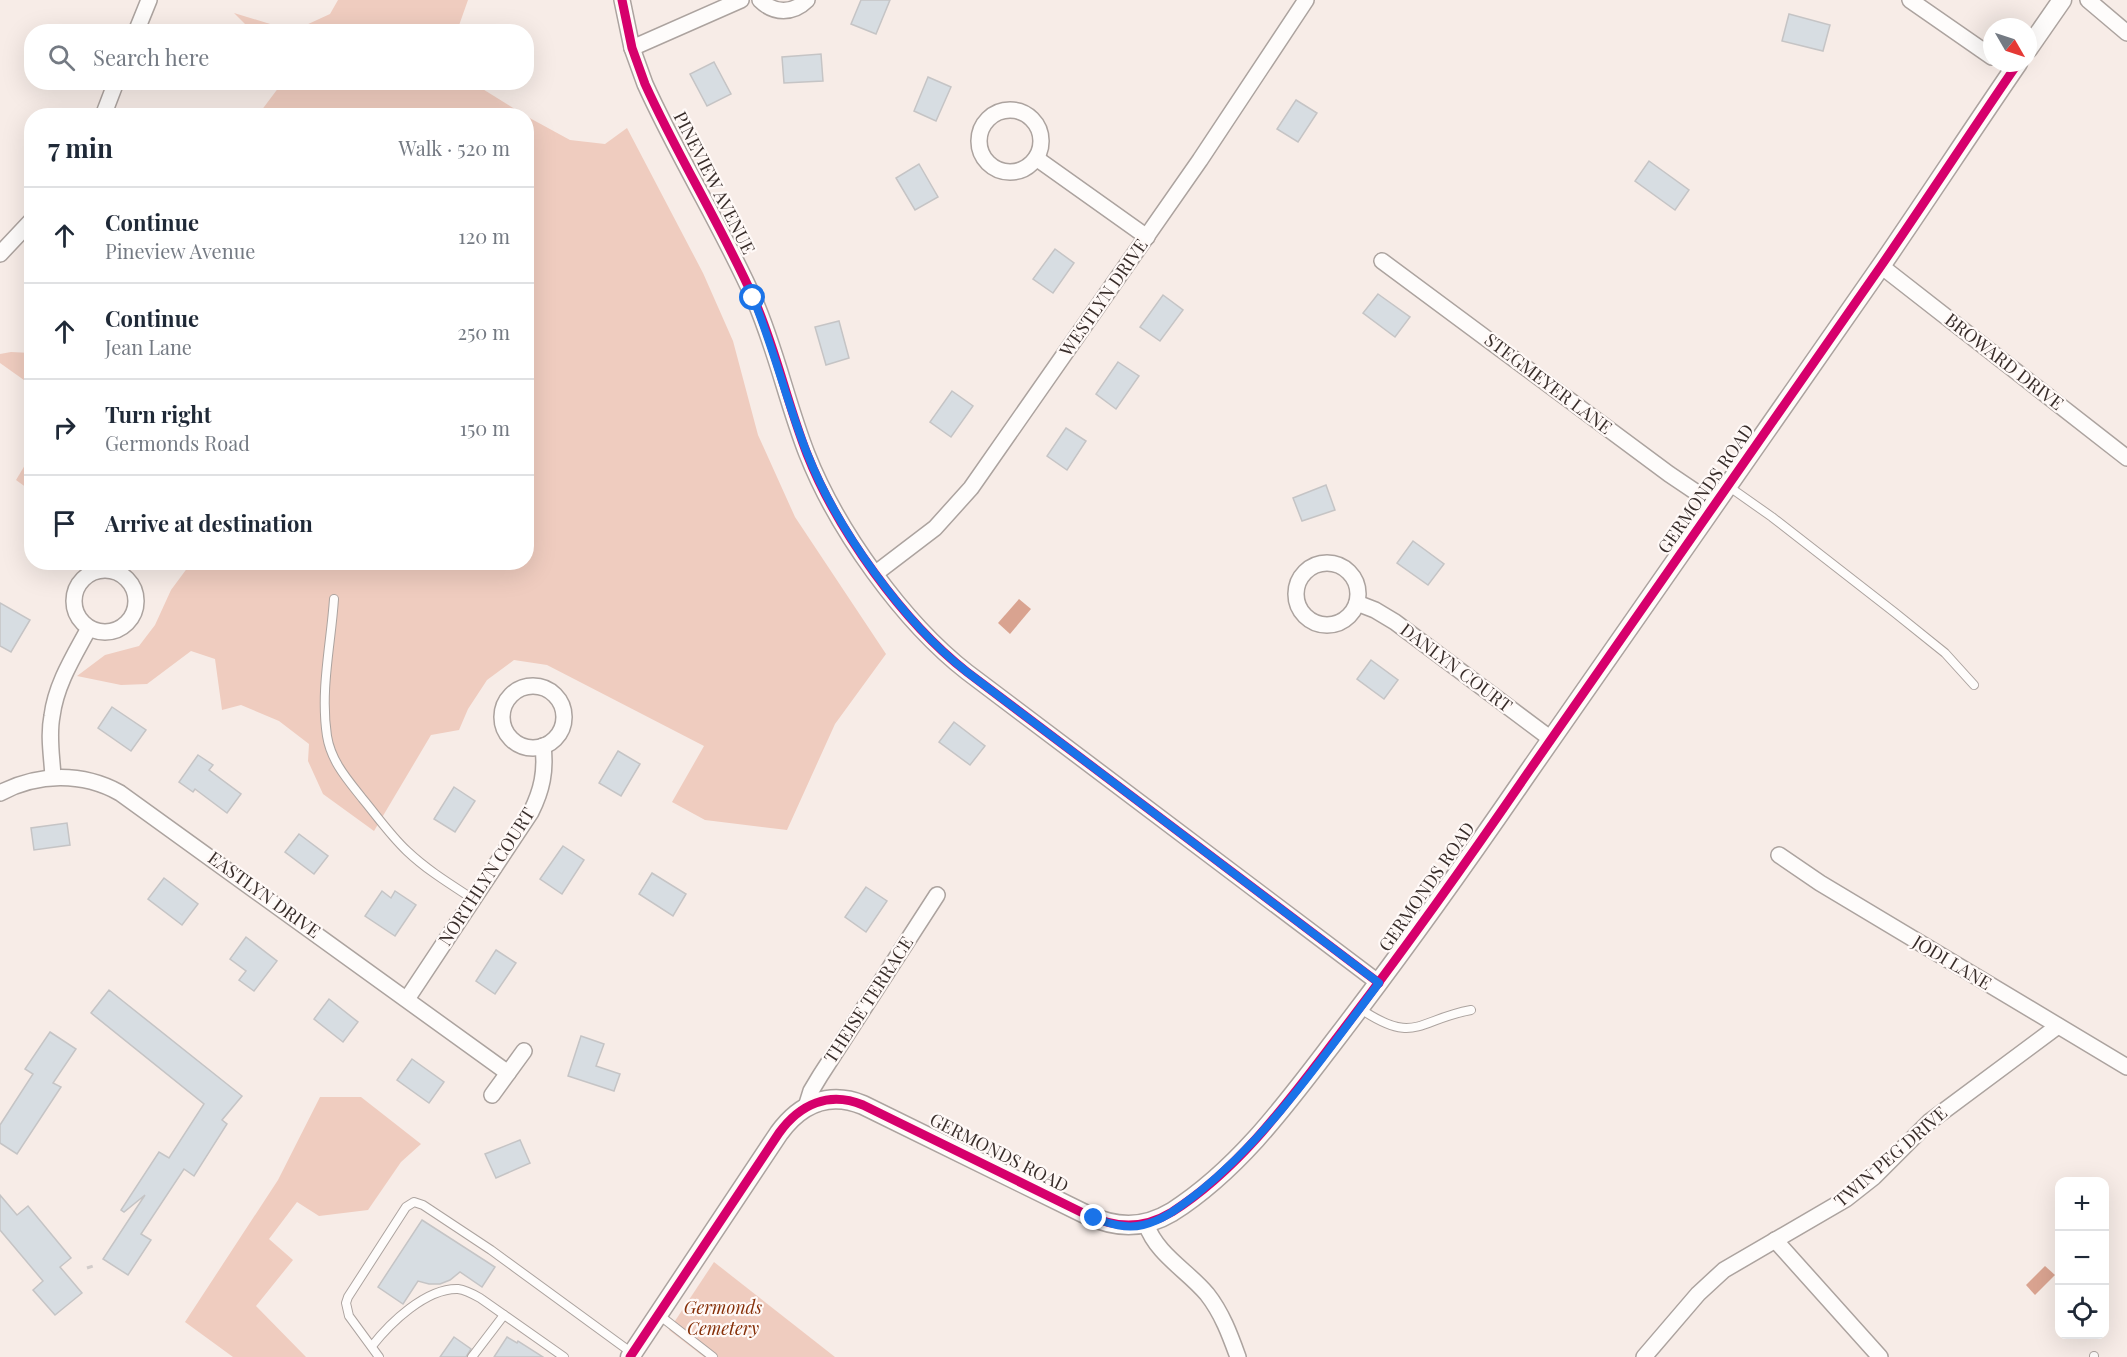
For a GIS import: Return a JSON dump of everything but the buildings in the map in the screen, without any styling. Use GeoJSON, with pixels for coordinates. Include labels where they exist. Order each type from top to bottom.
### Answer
{"type":"FeatureCollection","features":[{"type":"Feature","properties":{"kind":"street","name":"PINEVIEW AVENUE"},"geometry":{"type":"LineString","coordinates":[[622,0],[632,48],[654,103],[753,298],[771,344],[813,470],[840,519],[876,573],[922,632],[950,659],[1379,983]]}},
{"type":"Feature","properties":{"kind":"street"},"geometry":{"type":"LineString","coordinates":[[632,48],[741,0]]}},
{"type":"Feature","properties":{"kind":"street"},"geometry":{"type":"LineString","coordinates":[[760,0],[770,8],[784,11],[797,8],[807,0]]}},
{"type":"Feature","properties":{"kind":"street","name":"WESTLYN DRIVE"},"geometry":{"type":"LineString","coordinates":[[876,573],[930,532],[962,499],[1147,237],[1306,0]]}},
{"type":"Feature","properties":{"kind":"street"},"geometry":{"type":"LineString","coordinates":[[1910,0],[1983,51]]}},
{"type":"Feature","properties":{"kind":"street"},"geometry":{"type":"LineString","coordinates":[[2037,36],[2062,0]]}},
{"type":"Feature","properties":{"kind":"street"},"geometry":{"type":"LineString","coordinates":[[2088,0],[2127,33]]}},
{"type":"Feature","properties":{"kind":"street"},"geometry":{"type":"LineString","coordinates":[[139,24],[147,1]]}},
{"type":"Feature","properties":{"kind":"street","name":"GERMONDS ROAD"},"geometry":{"type":"LineString","coordinates":[[631,1355],[779,1132],[792,1117],[806,1107],[829,1099],[857,1102],[1094,1218],[1124,1226],[1146,1224],[1162,1218],[1183,1204],[1239,1157],[1281,1110],[1436,906],[1881,266],[2006,72]]}},
{"type":"Feature","properties":{"kind":"street"},"geometry":{"type":"LineString","coordinates":[[106,108],[113,90]]}},
{"type":"Feature","properties":{"kind":"street"},"geometry":{"type":"LineString","coordinates":[[1011,109],[1025,113],[1036,123],[1041,132],[1041,145],[1036,158],[1028,166],[1016,171],[1001,171],[992,166],[980,148],[979,138],[984,125],[992,115],[1000,111],[1011,109]]}},
{"type":"Feature","properties":{"kind":"street"},"geometry":{"type":"LineString","coordinates":[[1036,158],[1147,237]]}},
{"type":"Feature","properties":{"kind":"street"},"geometry":{"type":"LineString","coordinates":[[0,254],[24,229]]}},
{"type":"Feature","properties":{"kind":"street","name":"STEGMEYER LANE"},"geometry":{"type":"LineString","coordinates":[[1382,261],[1669,474],[1715,505]]}},
{"type":"Feature","properties":{"kind":"street","name":"BROWARD DRIVE"},"geometry":{"type":"LineString","coordinates":[[1881,266],[2127,458]]}},
{"type":"Feature","properties":{"kind":"street"},"geometry":{"type":"LineString","coordinates":[[1327,563],[1337,565],[1346,569],[1355,580],[1358,590],[1357,603],[1348,617],[1340,622],[1327,626],[1317,624],[1304,616],[1299,608],[1296,587],[1302,575],[1312,567],[1327,563]]}},
{"type":"Feature","properties":{"kind":"street"},"geometry":{"type":"LineString","coordinates":[[106,570],[120,574],[131,583],[135,592],[136,606],[133,616],[127,624],[115,631],[100,632],[89,628],[80,619],[75,609],[74,599],[78,585],[95,572],[106,570]]}},
{"type":"Feature","properties":{"kind":"street","name":"DANLYN COURT"},"geometry":{"type":"LineString","coordinates":[[1357,603],[1376,610],[1395,622],[1551,740]]}},
{"type":"Feature","properties":{"kind":"street"},"geometry":{"type":"LineString","coordinates":[[53,777],[50,731],[53,706],[65,674],[89,628]]}},
{"type":"Feature","properties":{"kind":"street"},"geometry":{"type":"LineString","coordinates":[[533,685],[548,689],[559,699],[563,708],[564,721],[561,731],[551,742],[543,746],[533,748],[519,745],[505,730],[502,719],[504,705],[512,694],[523,687],[533,685]]}},
{"type":"Feature","properties":{"kind":"street","name":"NORTHLYN COURT"},"geometry":{"type":"LineString","coordinates":[[407,999],[521,828],[536,800],[544,773],[543,746]]}},
{"type":"Feature","properties":{"kind":"street","name":"EASTLYN DRIVE"},"geometry":{"type":"LineString","coordinates":[[0,794],[22,784],[53,777],[86,780],[120,793],[508,1073]]}},
{"type":"Feature","properties":{"kind":"street","name":"JODI LANE"},"geometry":{"type":"LineString","coordinates":[[1779,855],[1820,883],[2127,1067]]}},
{"type":"Feature","properties":{"kind":"street","name":"THEISE TERRACE"},"geometry":{"type":"LineString","coordinates":[[806,1107],[811,1091],[820,1076],[937,895]]}},
{"type":"Feature","properties":{"kind":"street","name":"TWIN PEG DRIVE"},"geometry":{"type":"LineString","coordinates":[[1644,1357],[1710,1282],[1731,1266],[1846,1199],[1874,1177],[1936,1116],[2058,1026]]}},
{"type":"Feature","properties":{"kind":"street"},"geometry":{"type":"LineString","coordinates":[[492,1095],[524,1051]]}},
{"type":"Feature","properties":{"kind":"street"},"geometry":{"type":"LineString","coordinates":[[1146,1224],[1157,1245],[1195,1281],[1217,1309],[1238,1357]]}},
{"type":"Feature","properties":{"kind":"street"},"geometry":{"type":"LineString","coordinates":[[1775,1240],[1880,1357]]}},
{"type":"Feature","properties":{"kind":"lane"},"geometry":{"type":"LineString","coordinates":[[1728,486],[1781,524],[1945,653],[1974,685]]}},
{"type":"Feature","properties":{"kind":"lane"},"geometry":{"type":"LineString","coordinates":[[334,599],[324,710],[327,737],[335,761],[346,778],[406,850],[434,873],[473,899]]}},
{"type":"Feature","properties":{"kind":"lane"},"geometry":{"type":"LineString","coordinates":[[1359,1008],[1395,1029],[1410,1029],[1451,1014],[1471,1010]]}},
{"type":"Feature","properties":{"kind":"lane"},"geometry":{"type":"LineString","coordinates":[[379,1357],[349,1316],[346,1303],[406,1207],[414,1202],[423,1205],[481,1243],[631,1355]]}},
{"type":"Feature","properties":{"kind":"lane"},"geometry":{"type":"LineString","coordinates":[[372,1346],[398,1317],[427,1299],[450,1290],[460,1289],[470,1292],[564,1357]]}},
{"type":"Feature","properties":{"kind":"lane"},"geometry":{"type":"LineString","coordinates":[[657,1314],[713,1357]]}},
{"type":"Feature","properties":{"kind":"lane"},"geometry":{"type":"LineString","coordinates":[[472,1357],[504,1316]]}},
{"type":"Feature","properties":{"kind":"path"},"geometry":{"type":"LineString","coordinates":[[87,1268],[93,1266]]}},
{"type":"Feature","properties":{"kind":"green space"},"geometry":{"type":"Polygon","coordinates":[[[338,0],[468,0],[459,24],[308,24],[330,14],[338,0]]]}},
{"type":"Feature","properties":{"kind":"green space"},"geometry":{"type":"Polygon","coordinates":[[[234,13],[270,24],[245,24],[234,13]]]}},
{"type":"Feature","properties":{"kind":"green space"},"geometry":{"type":"Polygon","coordinates":[[[277,90],[484,90],[513,108],[263,108],[277,90]]]}},
{"type":"Feature","properties":{"kind":"green space"},"geometry":{"type":"Polygon","coordinates":[[[534,120],[570,140],[605,144],[627,128],[703,273],[733,341],[758,435],[795,517],[886,654],[835,724],[787,830],[705,820],[672,802],[704,746],[547,665],[514,660],[487,680],[468,709],[459,730],[431,735],[374,831],[323,794],[308,761],[309,744],[279,721],[241,705],[222,710],[215,659],[191,651],[147,684],[121,685],[77,676],[105,655],[139,646],[155,625],[171,590],[186,570],[534,570],[534,120]]]}},
{"type":"Feature","properties":{"kind":"green space"},"geometry":{"type":"Polygon","coordinates":[[[24,353],[24,380],[0,363],[0,354],[24,353]]]}},
{"type":"Feature","properties":{"kind":"green space"},"geometry":{"type":"Polygon","coordinates":[[[24,467],[24,486],[16,480],[24,467]]]}},
{"type":"Feature","properties":{"kind":"green space"},"geometry":{"type":"Polygon","coordinates":[[[320,1097],[361,1097],[421,1144],[401,1162],[368,1210],[319,1216],[297,1202],[269,1239],[293,1260],[256,1306],[306,1357],[233,1357],[185,1322],[278,1180],[320,1097]]]}},
{"type":"Feature","properties":{"kind":"green space","name":"Germonds Cemetery"},"geometry":{"type":"Polygon","coordinates":[[[714,1262],[835,1357],[704,1357],[669,1330],[714,1262]]]}},
{"type":"Feature","properties":{"kind":"shaded area"},"geometry":{"type":"Polygon","coordinates":[[[1019,599],[1031,609],[1010,634],[998,623],[1019,599]]]}},
{"type":"Feature","properties":{"kind":"shaded area"},"geometry":{"type":"Polygon","coordinates":[[[2045,1266],[2055,1275],[2035,1295],[2026,1285],[2045,1266]]]}},
{"type":"Feature","properties":{"kind":"cycle path"},"geometry":{"type":"LineString","coordinates":[[622,0],[632,48],[645,84],[754,299],[769,337],[807,454],[836,513],[874,573],[919,628],[967,672],[1379,983]]}},
{"type":"Feature","properties":{"kind":"cycle path"},"geometry":{"type":"LineString","coordinates":[[630,1357],[779,1133],[796,1114],[816,1103],[838,1099],[863,1105],[1085,1214],[1118,1224],[1139,1224],[1161,1218],[1197,1194],[1220,1175],[1283,1108],[1434,906],[1837,330],[2012,72]]}},
{"type":"Feature","properties":{"kind":"route"},"geometry":{"type":"LineString","coordinates":[[753,298],[763,321],[813,470],[851,536],[876,573],[922,632],[950,659],[1379,983],[1272,1121],[1239,1157],[1207,1186],[1162,1218],[1140,1226],[1124,1226],[1094,1218]]}}]}
